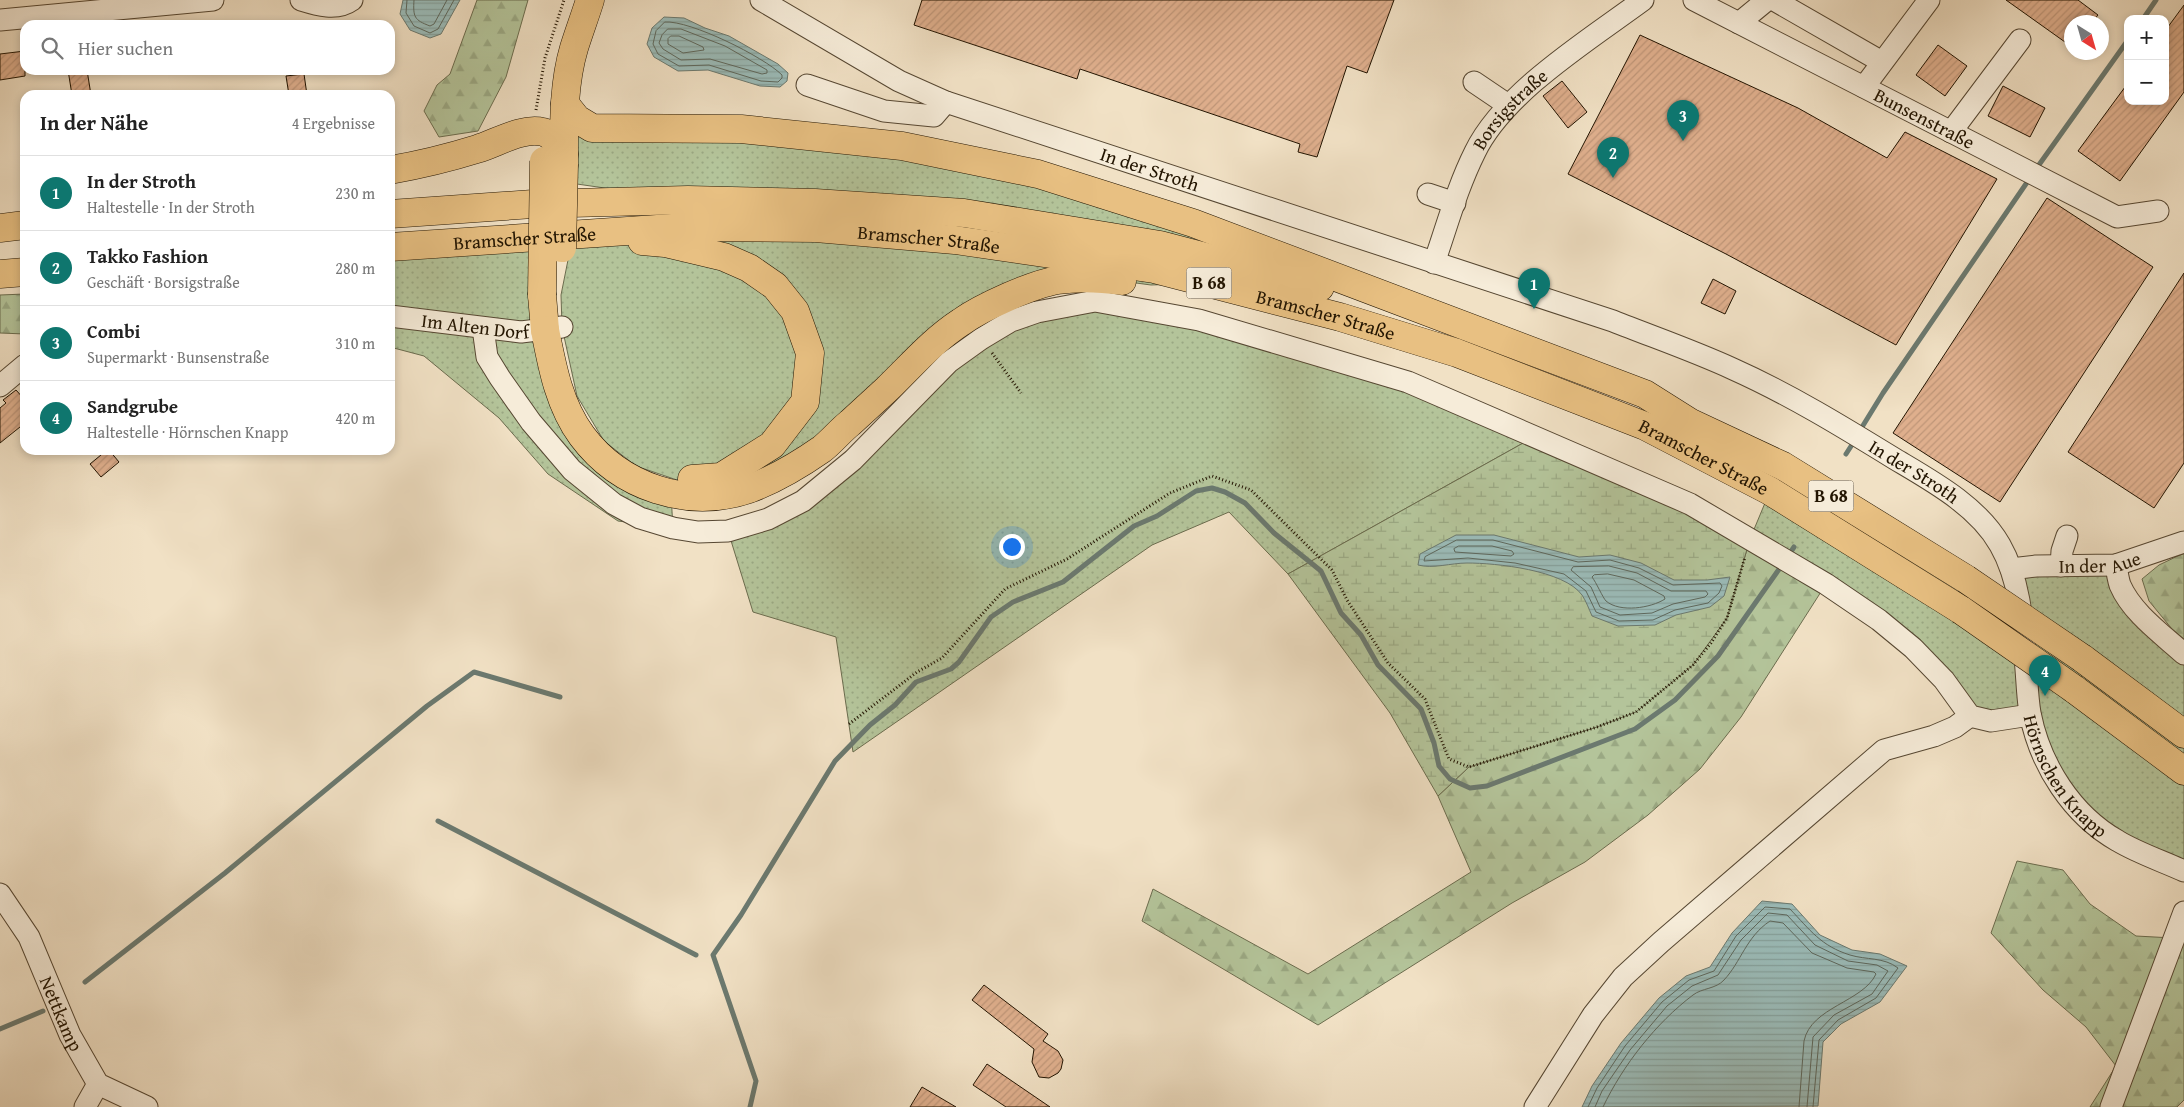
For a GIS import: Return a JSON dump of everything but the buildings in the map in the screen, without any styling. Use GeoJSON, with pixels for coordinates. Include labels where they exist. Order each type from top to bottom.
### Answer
{"type":"FeatureCollection","features":[{"type":"Feature","properties":{"kind":"main road"},"geometry":{"type":"LineString","coordinates":[[557,160],[545,132],[547,102],[559,45],[574,0]]}},
{"type":"Feature","properties":{"kind":"main road"},"geometry":{"type":"LineString","coordinates":[[590,0],[574,48],[557,160],[552,295],[554,328],[553,371],[564,404],[581,435],[606,463],[636,483],[671,494],[710,497],[748,489],[787,472],[824,447],[887,389],[922,352],[962,321],[1010,296],[1056,280],[1099,278],[1151,285],[1209,283]]}},
{"type":"Feature","properties":{"kind":"main road"},"geometry":{"type":"LineString","coordinates":[[565,104],[577,119],[592,128],[740,129],[902,146],[1038,174],[1193,223],[1469,326]]}},
{"type":"Feature","properties":{"kind":"main road"},"geometry":{"type":"LineString","coordinates":[[395,169],[417,166],[478,149],[527,131],[545,132]]}},
{"type":"Feature","properties":{"kind":"main road","name":"B 68"},"geometry":{"type":"LineString","coordinates":[[395,214],[524,205],[688,200],[815,203],[964,213],[1160,245],[1469,326],[1645,394],[1691,423],[1784,466],[1966,579],[2082,658],[2184,734]]}},
{"type":"Feature","properties":{"kind":"main road"},"geometry":{"type":"LineString","coordinates":[[0,228],[20,226]]}},
{"type":"Feature","properties":{"kind":"main road","name":"Bramscher Straße"},"geometry":{"type":"LineString","coordinates":[[395,247],[688,227],[816,228],[956,240],[1154,269],[1340,317],[1457,354],[1645,426],[1770,491],[1961,610],[2074,689],[2184,771]]}},
{"type":"Feature","properties":{"kind":"main road"},"geometry":{"type":"LineString","coordinates":[[554,328],[577,396],[604,441],[636,466],[677,480],[722,477],[772,445],[805,402],[810,353],[795,311],[774,286],[749,268],[724,257],[665,243],[574,235]]}},
{"type":"Feature","properties":{"kind":"main road"},"geometry":{"type":"LineString","coordinates":[[0,243],[20,241]]}},
{"type":"Feature","properties":{"kind":"main road"},"geometry":{"type":"LineString","coordinates":[[0,274],[20,272]]}},
{"type":"Feature","properties":{"kind":"street"},"geometry":{"type":"LineString","coordinates":[[0,20],[214,0]]}},
{"type":"Feature","properties":{"kind":"street"},"geometry":{"type":"LineString","coordinates":[[301,0],[316,5],[332,7],[352,0]]}},
{"type":"Feature","properties":{"kind":"street","name":"In der Stroth"},"geometry":{"type":"LineString","coordinates":[[761,0],[899,81],[946,102],[1613,321],[1734,369],[1857,436],[1960,502],[1982,522],[2000,544],[2011,569]]}},
{"type":"Feature","properties":{"kind":"street","name":"Borsigstraße"},"geometry":{"type":"LineString","coordinates":[[1434,263],[1454,203],[1475,152],[1490,127],[1508,105],[1535,80],[1643,0]]}},
{"type":"Feature","properties":{"kind":"street","name":"Bunsenstraße"},"geometry":{"type":"LineString","coordinates":[[1694,0],[2117,217],[2158,211]]}},
{"type":"Feature","properties":{"kind":"street"},"geometry":{"type":"LineString","coordinates":[[1739,23],[1767,0]]}},
{"type":"Feature","properties":{"kind":"street"},"geometry":{"type":"LineString","coordinates":[[1774,0],[1882,62]]}},
{"type":"Feature","properties":{"kind":"street"},"geometry":{"type":"LineString","coordinates":[[1864,87],[1929,0]]}},
{"type":"Feature","properties":{"kind":"street"},"geometry":{"type":"LineString","coordinates":[[1951,132],[2020,40]]}},
{"type":"Feature","properties":{"kind":"street"},"geometry":{"type":"LineString","coordinates":[[1474,82],[1508,105]]}},
{"type":"Feature","properties":{"kind":"street"},"geometry":{"type":"LineString","coordinates":[[807,85],[884,111],[934,116],[946,102]]}},
{"type":"Feature","properties":{"kind":"street"},"geometry":{"type":"LineString","coordinates":[[1428,194],[1454,203]]}},
{"type":"Feature","properties":{"kind":"street"},"geometry":{"type":"LineString","coordinates":[[483,328],[487,356],[500,378],[531,422],[572,470],[614,504],[640,518],[673,528],[698,532],[728,531],[768,519],[803,501],[852,460],[949,362],[981,339],[1011,321],[1037,312],[1095,301],[1199,320],[1408,382],[1690,504],[1786,560],[1879,620],[1913,648],[1944,680],[1970,716],[1991,721],[2030,715]]}},
{"type":"Feature","properties":{"kind":"street","name":"Im Alten Dorf"},"geometry":{"type":"LineString","coordinates":[[395,317],[521,332],[554,328]]}},
{"type":"Feature","properties":{"kind":"street"},"geometry":{"type":"LineString","coordinates":[[0,386],[20,369]]}},
{"type":"Feature","properties":{"kind":"street"},"geometry":{"type":"LineString","coordinates":[[2062,566],[2062,551],[2067,536]]}},
{"type":"Feature","properties":{"kind":"street","name":"In der Aue"},"geometry":{"type":"LineString","coordinates":[[2011,569],[2116,565],[2184,542]]}},
{"type":"Feature","properties":{"kind":"street"},"geometry":{"type":"LineString","coordinates":[[2116,565],[2120,585],[2130,602],[2147,622],[2184,654]]}},
{"type":"Feature","properties":{"kind":"street","name":"Hörnschen Knapp"},"geometry":{"type":"LineString","coordinates":[[2011,569],[2024,642],[2030,715],[2043,756],[2058,784],[2094,825],[2118,841],[2184,871]]}},
{"type":"Feature","properties":{"kind":"street"},"geometry":{"type":"LineString","coordinates":[[1535,1107],[1593,1015],[1624,977],[1661,942],[1884,750],[1934,736],[1955,727],[1970,716]]}},
{"type":"Feature","properties":{"kind":"street","name":"Nettkamp"},"geometry":{"type":"LineString","coordinates":[[0,894],[29,937],[70,1035],[98,1084]]}},
{"type":"Feature","properties":{"kind":"street"},"geometry":{"type":"LineString","coordinates":[[2110,1107],[2184,912]]}},
{"type":"Feature","properties":{"kind":"street"},"geometry":{"type":"LineString","coordinates":[[86,1107],[98,1084],[147,1107]]}},
{"type":"Feature","properties":{"kind":"path"},"geometry":{"type":"LineString","coordinates":[[981,339],[1021,393]]}},
{"type":"Feature","properties":{"kind":"path"},"geometry":{"type":"LineString","coordinates":[[849,724],[917,672],[942,658],[1005,589],[1067,559],[1170,493],[1212,476],[1251,490],[1332,570],[1347,600],[1388,662],[1425,699],[1450,759],[1469,767],[1597,727],[1636,712],[1694,665],[1727,618],[1750,539]]}},
{"type":"Feature","properties":{"kind":"green space"},"geometry":{"type":"Polygon","coordinates":[[[477,0],[528,0],[506,77],[478,131],[439,137],[424,111],[437,85],[450,74],[477,0]]]}},
{"type":"Feature","properties":{"kind":"green space"},"geometry":{"type":"Polygon","coordinates":[[[577,119],[741,129],[1038,174],[1469,326],[1160,245],[688,200],[563,182],[577,119]]]}},
{"type":"Feature","properties":{"kind":"green space"},"geometry":{"type":"Polygon","coordinates":[[[816,228],[1209,283],[1151,285],[1099,278],[1010,296],[787,472],[677,480],[636,466],[604,441],[577,396],[562,327],[561,295],[573,235],[816,228]]]}},
{"type":"Feature","properties":{"kind":"green space"},"geometry":{"type":"Polygon","coordinates":[[[533,237],[582,437],[671,494],[673,528],[618,521],[548,474],[499,418],[424,356],[395,348],[395,247],[533,237]]]}},
{"type":"Feature","properties":{"kind":"green space"},"geometry":{"type":"Polygon","coordinates":[[[20,294],[20,334],[0,333],[0,295],[20,294]]]}},
{"type":"Feature","properties":{"kind":"green space"},"geometry":{"type":"Polygon","coordinates":[[[1066,305],[1199,320],[1534,437],[1288,574],[1229,512],[1152,545],[853,752],[836,637],[753,612],[728,531],[803,501],[949,362],[1066,305]]]}},
{"type":"Feature","properties":{"kind":"green space"},"geometry":{"type":"Polygon","coordinates":[[[1534,437],[1750,539],[1727,618],[1693,665],[1664,689],[1636,712],[1597,727],[1469,767],[1438,796],[1390,713],[1288,574],[1534,437]]]}},
{"type":"Feature","properties":{"kind":"green space"},"geometry":{"type":"Polygon","coordinates":[[[1783,466],[2019,615],[2011,569],[2116,565],[2120,585],[2184,654],[2184,871],[2094,825],[2034,727],[1991,721],[1944,680],[1750,539],[1770,491],[1783,466]]]}},
{"type":"Feature","properties":{"kind":"green space"},"geometry":{"type":"Polygon","coordinates":[[[1750,539],[1826,584],[1741,717],[1700,769],[1648,815],[1585,862],[1512,903],[1318,1025],[1142,921],[1153,889],[1308,974],[1471,872],[1438,796],[1469,767],[1597,727],[1693,665],[1727,618],[1750,539]]]}},
{"type":"Feature","properties":{"kind":"green space"},"geometry":{"type":"Polygon","coordinates":[[[2184,553],[2184,639],[2172,629],[2149,601],[2142,579],[2159,565],[2184,553]]]}},
{"type":"Feature","properties":{"kind":"green space"},"geometry":{"type":"Polygon","coordinates":[[[2017,861],[2063,870],[2090,904],[2136,936],[2173,938],[2184,912],[2184,1100],[2177,1107],[2090,1107],[2116,1066],[2086,1027],[2043,990],[1991,933],[2017,861]]]}},
{"type":"Feature","properties":{"kind":"water"},"geometry":{"type":"Polygon","coordinates":[[[403,0],[460,0],[441,34],[430,38],[410,30],[400,14],[403,0]]]}},
{"type":"Feature","properties":{"kind":"water"},"geometry":{"type":"Polygon","coordinates":[[[664,17],[684,18],[729,36],[778,64],[788,73],[787,81],[780,87],[760,86],[708,70],[678,71],[654,57],[647,44],[652,28],[664,17]]]}},
{"type":"Feature","properties":{"kind":"water"},"geometry":{"type":"Polygon","coordinates":[[[1456,535],[1494,535],[1579,557],[1610,555],[1641,563],[1674,580],[1707,580],[1730,577],[1724,596],[1710,607],[1676,615],[1655,625],[1618,626],[1592,616],[1582,595],[1573,586],[1561,579],[1545,574],[1495,564],[1418,565],[1420,554],[1456,535]]]}},
{"type":"Feature","properties":{"kind":"water"},"geometry":{"type":"Polygon","coordinates":[[[1762,901],[1792,904],[1820,935],[1852,950],[1880,954],[1907,966],[1880,1002],[1841,1024],[1823,1042],[1818,1106],[1582,1107],[1592,1086],[1621,1043],[1659,998],[1686,976],[1710,967],[1732,933],[1762,901]]]}},
{"type":"Feature","properties":{"kind":"waterway"},"geometry":{"type":"LineString","coordinates":[[2146,15],[2156,0]]}},
{"type":"Feature","properties":{"kind":"waterway"},"geometry":{"type":"LineString","coordinates":[[2036,169],[2124,46]]}},
{"type":"Feature","properties":{"kind":"waterway"},"geometry":{"type":"LineString","coordinates":[[1859,432],[1883,393],[2030,178]]}},
{"type":"Feature","properties":{"kind":"waterway"},"geometry":{"type":"LineString","coordinates":[[1846,454],[1855,440]]}},
{"type":"Feature","properties":{"kind":"waterway"},"geometry":{"type":"LineString","coordinates":[[750,1107],[756,1081],[713,955],[741,915],[835,761],[870,725],[895,705],[916,682],[951,669],[959,662],[991,617],[1013,602],[1063,582],[1134,526],[1157,516],[1196,491],[1212,488],[1225,492],[1245,503],[1274,533],[1321,571],[1341,613],[1361,635],[1378,665],[1421,709],[1434,743],[1439,766],[1450,779],[1470,788],[1487,786],[1635,729],[1675,700],[1718,656],[1782,565]]}},
{"type":"Feature","properties":{"kind":"waterway"},"geometry":{"type":"LineString","coordinates":[[1788,556],[1794,547]]}},
{"type":"Feature","properties":{"kind":"waterway"},"geometry":{"type":"LineString","coordinates":[[85,982],[225,873],[427,706],[474,672],[560,697]]}},
{"type":"Feature","properties":{"kind":"waterway"},"geometry":{"type":"LineString","coordinates":[[438,821],[696,955]]}},
{"type":"Feature","properties":{"kind":"waterway"},"geometry":{"type":"LineString","coordinates":[[0,1029],[43,1011]]}},
{"type":"Feature","properties":{"kind":"place","name":"Combi"},"geometry":{"type":"Point","coordinates":[1683,141]}},
{"type":"Feature","properties":{"kind":"place","name":"Takko Fashion"},"geometry":{"type":"Point","coordinates":[1613,178]}},
{"type":"Feature","properties":{"kind":"place","name":"In der Stroth"},"geometry":{"type":"Point","coordinates":[1534,309]}},
{"type":"Feature","properties":{"kind":"place","name":"Sandgrube"},"geometry":{"type":"Point","coordinates":[2045,696]}}]}
